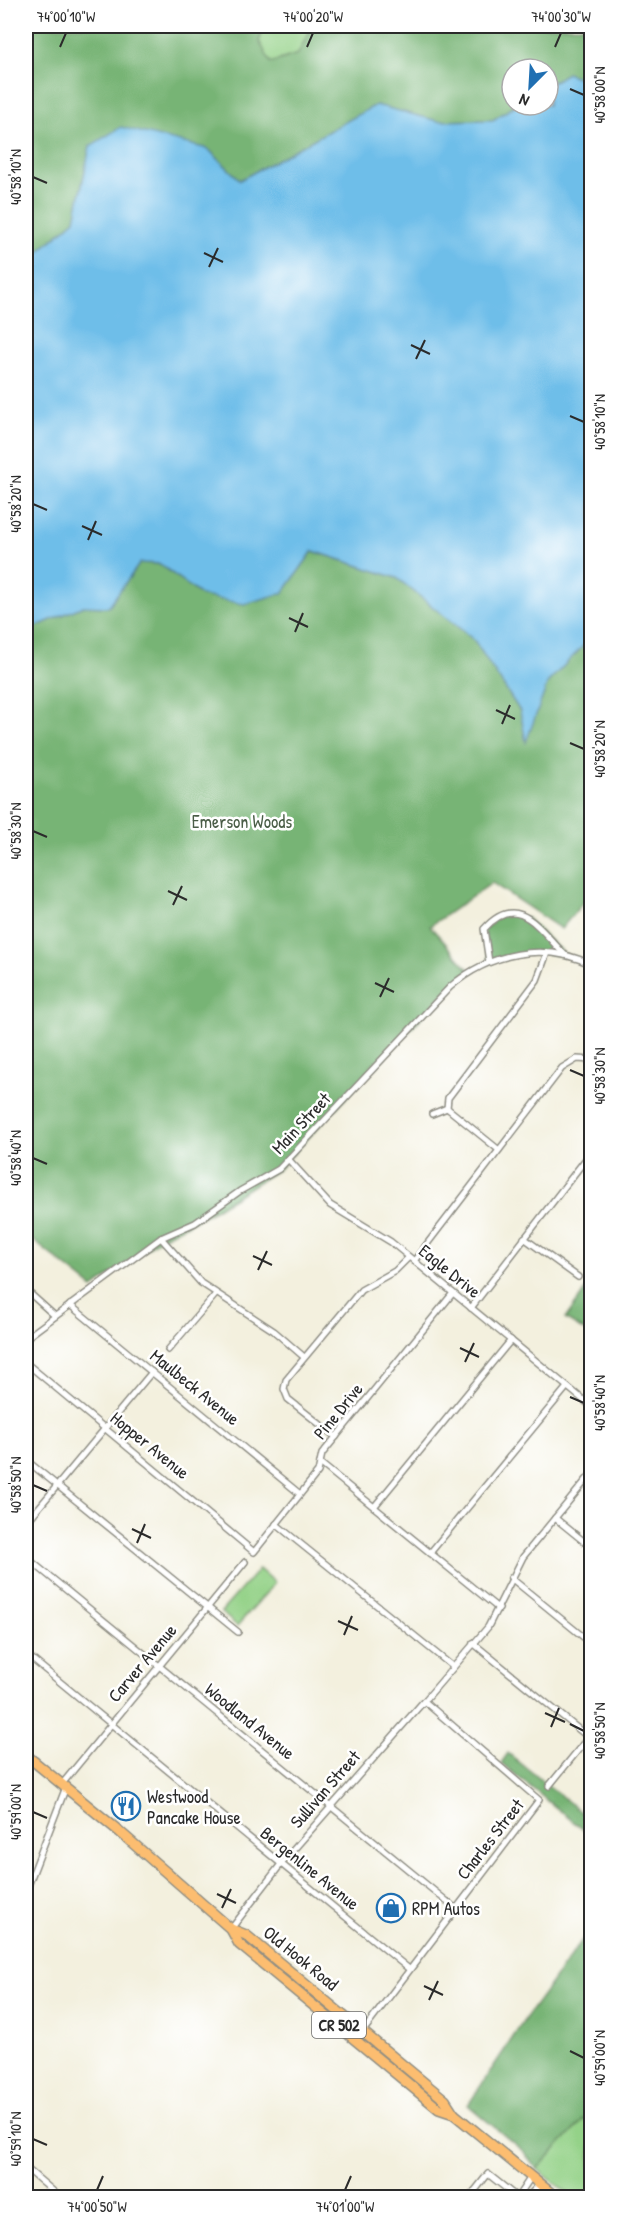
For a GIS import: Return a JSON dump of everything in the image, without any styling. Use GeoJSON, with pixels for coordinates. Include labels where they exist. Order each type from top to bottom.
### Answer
{"type":"FeatureCollection","features":[{"type":"Feature","properties":{"kind":"main road","name":"Old Hook Road"},"geometry":{"type":"LineString","coordinates":[[26,1755],[231,1929],[246,1935],[363,2031],[445,2100],[454,2114],[557,2198]]}},
{"type":"Feature","properties":{"kind":"main road","name":"Old Hook Road"},"geometry":{"type":"LineString","coordinates":[[231,1929],[239,1944],[439,2109],[454,2114]]}},
{"type":"Feature","properties":{"kind":"street"},"geometry":{"type":"LineString","coordinates":[[489,962],[484,929],[496,916],[514,912],[527,918],[566,956]]}},
{"type":"Feature","properties":{"kind":"street","name":"Main Street"},"geometry":{"type":"LineString","coordinates":[[26,1338],[161,1238],[195,1223],[289,1160],[450,987],[470,971],[489,962],[513,955],[547,953],[566,956],[591,966]]}},
{"type":"Feature","properties":{"kind":"street"},"geometry":{"type":"LineString","coordinates":[[447,1108],[448,1098],[537,980],[547,953]]}},
{"type":"Feature","properties":{"kind":"street"},"geometry":{"type":"LineString","coordinates":[[336,1437],[285,1395],[286,1380],[361,1290],[412,1259],[565,1065],[578,1059],[591,1060]]}},
{"type":"Feature","properties":{"kind":"street"},"geometry":{"type":"LineString","coordinates":[[432,1114],[447,1108]]}},
{"type":"Feature","properties":{"kind":"street"},"geometry":{"type":"LineString","coordinates":[[447,1108],[499,1150]]}},
{"type":"Feature","properties":{"kind":"street"},"geometry":{"type":"LineString","coordinates":[[471,1308],[591,1151]]}},
{"type":"Feature","properties":{"kind":"street","name":"Eagle Drive"},"geometry":{"type":"LineString","coordinates":[[289,1160],[330,1205],[375,1232],[412,1259],[591,1407]]}},
{"type":"Feature","properties":{"kind":"street"},"geometry":{"type":"LineString","coordinates":[[161,1238],[190,1273],[216,1294],[268,1327],[304,1357]]}},
{"type":"Feature","properties":{"kind":"street"},"geometry":{"type":"LineString","coordinates":[[524,1238],[578,1277]]}},
{"type":"Feature","properties":{"kind":"street"},"geometry":{"type":"LineString","coordinates":[[26,1290],[56,1316]]}},
{"type":"Feature","properties":{"kind":"street","name":"Pine Drive"},"geometry":{"type":"LineString","coordinates":[[254,1552],[318,1472],[322,1454],[453,1293]]}},
{"type":"Feature","properties":{"kind":"street"},"geometry":{"type":"LineString","coordinates":[[168,1350],[216,1294]]}},
{"type":"Feature","properties":{"kind":"street","name":"Maulbeck Avenue"},"geometry":{"type":"LineString","coordinates":[[70,1305],[300,1494]]}},
{"type":"Feature","properties":{"kind":"street"},"geometry":{"type":"LineString","coordinates":[[374,1507],[511,1340]]}},
{"type":"Feature","properties":{"kind":"street","name":"Hopper Avenue"},"geometry":{"type":"LineString","coordinates":[[26,1364],[254,1552]]}},
{"type":"Feature","properties":{"kind":"street"},"geometry":{"type":"LineString","coordinates":[[26,1523],[152,1372]]}},
{"type":"Feature","properties":{"kind":"street"},"geometry":{"type":"LineString","coordinates":[[430,1553],[567,1387]]}},
{"type":"Feature","properties":{"kind":"street"},"geometry":{"type":"LineString","coordinates":[[26,1460],[238,1632]]}},
{"type":"Feature","properties":{"kind":"street"},"geometry":{"type":"LineString","coordinates":[[320,1463],[499,1609]]}},
{"type":"Feature","properties":{"kind":"street","name":"Sullivan Street"},"geometry":{"type":"LineString","coordinates":[[231,1929],[281,1864],[330,1806],[473,1643],[499,1609],[511,1578],[523,1557],[591,1473]]}},
{"type":"Feature","properties":{"kind":"street"},"geometry":{"type":"LineString","coordinates":[[555,1518],[591,1548]]}},
{"type":"Feature","properties":{"kind":"street"},"geometry":{"type":"LineString","coordinates":[[276,1524],[452,1666]]}},
{"type":"Feature","properties":{"kind":"street","name":"Woodland Avenue"},"geometry":{"type":"LineString","coordinates":[[26,1557],[455,1908]]}},
{"type":"Feature","properties":{"kind":"street","name":"Carver Avenue"},"geometry":{"type":"LineString","coordinates":[[26,1891],[64,1785],[111,1724],[245,1562]]}},
{"type":"Feature","properties":{"kind":"street"},"geometry":{"type":"LineString","coordinates":[[511,1578],[591,1644]]}},
{"type":"Feature","properties":{"kind":"street"},"geometry":{"type":"LineString","coordinates":[[473,1643],[590,1735],[549,1786]]}},
{"type":"Feature","properties":{"kind":"street","name":"Bergenline Avenue"},"geometry":{"type":"LineString","coordinates":[[26,1654],[409,1969]]}},
{"type":"Feature","properties":{"kind":"street","name":"Charles Street"},"geometry":{"type":"LineString","coordinates":[[356,2040],[539,1800],[425,1699]]}},
{"type":"Feature","properties":{"kind":"street"},"geometry":{"type":"LineString","coordinates":[[583,1744],[591,1751]]}},
{"type":"Feature","properties":{"kind":"street"},"geometry":{"type":"LineString","coordinates":[[26,2177],[28,2170],[61,2198]]}},
{"type":"Feature","properties":{"kind":"street"},"geometry":{"type":"LineString","coordinates":[[470,2198],[488,2174],[517,2197],[531,2178]]}},
{"type":"Feature","properties":{"kind":"street"},"geometry":{"type":"LineString","coordinates":[[527,2198],[540,2184]]}},
{"type":"Feature","properties":{"kind":"green space"},"geometry":{"type":"Polygon","coordinates":[[[26,26],[265,26],[259,41],[271,63],[298,54],[309,32],[321,26],[591,26],[591,83],[567,73],[560,77],[560,57],[500,57],[500,115],[493,120],[438,121],[376,105],[240,180],[208,149],[90,146],[75,220],[31,258],[26,255],[26,26]]]}},
{"type":"Feature","properties":{"kind":"green space"},"geometry":{"type":"Polygon","coordinates":[[[265,26],[321,26],[309,32],[298,54],[270,63],[259,41],[265,26]]]}},
{"type":"Feature","properties":{"kind":"green space","name":"Emerson Woods"},"geometry":{"type":"Polygon","coordinates":[[[313,551],[397,578],[474,640],[520,711],[526,741],[548,682],[591,638],[591,893],[561,929],[492,883],[430,926],[470,971],[450,987],[279,1169],[209,1213],[161,1238],[93,1288],[26,1235],[26,631],[83,606],[108,607],[140,563],[160,564],[202,596],[283,593],[313,551]]]}},
{"type":"Feature","properties":{"kind":"green space"},"geometry":{"type":"Polygon","coordinates":[[[504,913],[527,918],[566,956],[537,952],[489,962],[484,929],[504,913]]]}},
{"type":"Feature","properties":{"kind":"green space"},"geometry":{"type":"Polygon","coordinates":[[[591,1282],[591,1335],[565,1319],[591,1282]]]}},
{"type":"Feature","properties":{"kind":"green space"},"geometry":{"type":"Polygon","coordinates":[[[259,1569],[275,1583],[237,1626],[221,1612],[259,1569]]]}},
{"type":"Feature","properties":{"kind":"green space"},"geometry":{"type":"Polygon","coordinates":[[[508,1753],[591,1820],[591,1836],[501,1763],[508,1753]]]}},
{"type":"Feature","properties":{"kind":"green space"},"geometry":{"type":"Polygon","coordinates":[[[591,1928],[591,2112],[537,2169],[524,2152],[468,2105],[525,2019],[591,1928]]]}},
{"type":"Feature","properties":{"kind":"green space"},"geometry":{"type":"Polygon","coordinates":[[[591,2112],[591,2197],[573,2197],[537,2169],[591,2112]]]}},
{"type":"Feature","properties":{"kind":"water"},"geometry":{"type":"Polygon","coordinates":[[[567,73],[592,83],[591,638],[548,682],[526,742],[520,711],[474,640],[397,578],[313,551],[283,593],[244,604],[202,596],[160,564],[140,563],[108,607],[83,606],[26,631],[26,255],[31,258],[75,220],[90,146],[121,127],[208,149],[240,180],[376,105],[438,121],[493,120],[500,115],[560,117],[560,77],[567,73]]]}},
{"type":"Feature","properties":{"kind":"place","name":"Westwood Pancake House"},"geometry":{"type":"Point","coordinates":[126,1806]}},
{"type":"Feature","properties":{"kind":"place","name":"RPM Autos"},"geometry":{"type":"Point","coordinates":[391,1908]}}]}
